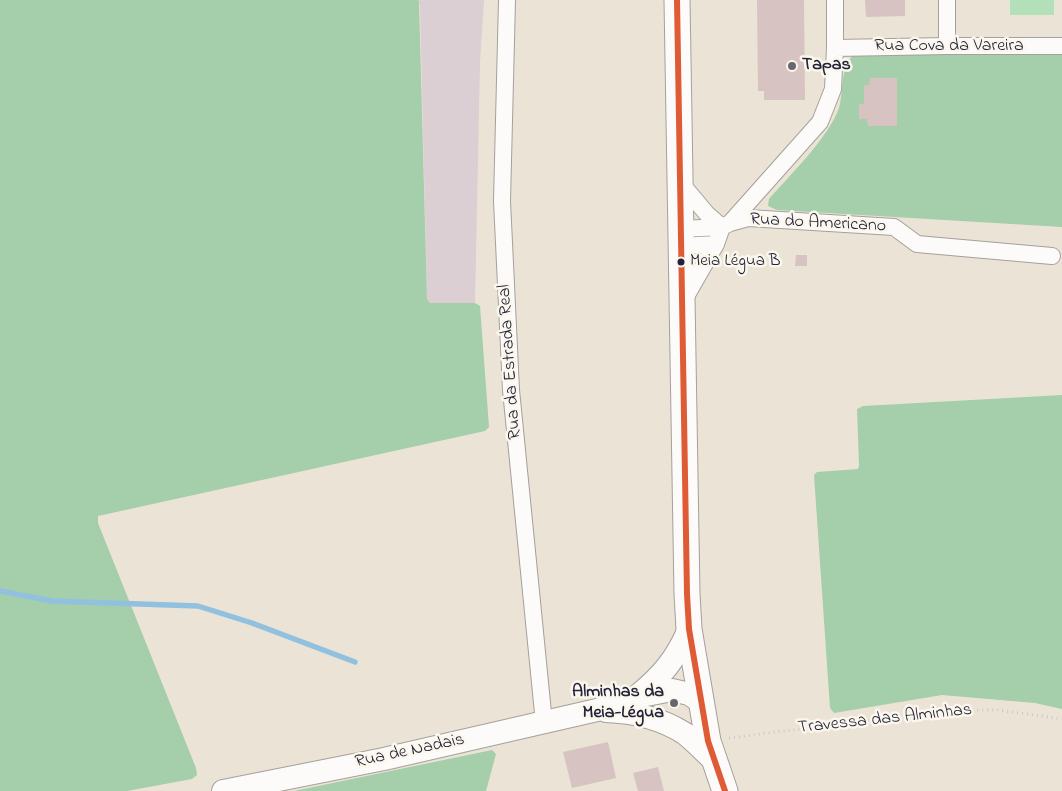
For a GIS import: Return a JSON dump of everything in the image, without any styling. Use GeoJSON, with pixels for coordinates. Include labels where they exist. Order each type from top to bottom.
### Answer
{"type":"FeatureCollection","features":[{"type":"Feature","properties":{"kind":"main road"},"geometry":{"type":"LineString","coordinates":[[677,0],[689,629],[712,751],[726,791]]}},
{"type":"Feature","properties":{"kind":"street","name":"Rua da Estrada Real"},"geometry":{"type":"LineString","coordinates":[[507,0],[502,201],[510,380],[544,722]]}},
{"type":"Feature","properties":{"kind":"street"},"geometry":{"type":"LineString","coordinates":[[682,303],[726,225],[820,122],[833,89],[835,0]]}},
{"type":"Feature","properties":{"kind":"street"},"geometry":{"type":"LineString","coordinates":[[947,0],[947,46]]}},
{"type":"Feature","properties":{"kind":"street","name":"Rua Cova da Vareira"},"geometry":{"type":"LineString","coordinates":[[835,48],[1062,46]]}},
{"type":"Feature","properties":{"kind":"street"},"geometry":{"type":"LineString","coordinates":[[680,182],[707,214],[726,225]]}},
{"type":"Feature","properties":{"kind":"street","name":"Rua do Americano"},"geometry":{"type":"LineString","coordinates":[[681,238],[748,218],[894,227],[917,244],[1052,256]]}},
{"type":"Feature","properties":{"kind":"street"},"geometry":{"type":"LineString","coordinates":[[681,238],[716,244]]}},
{"type":"Feature","properties":{"kind":"street"},"geometry":{"type":"LineString","coordinates":[[640,706],[650,686],[672,662],[689,629]]}},
{"type":"Feature","properties":{"kind":"street","name":"Rua de Nadais"},"geometry":{"type":"LineString","coordinates":[[223,791],[384,759],[597,710],[631,712],[640,706],[672,690],[689,694],[703,708],[698,722],[690,724],[640,706]]}},
{"type":"Feature","properties":{"kind":"street","name":"Rua de Nadais"},"geometry":{"type":"LineString","coordinates":[[640,706],[712,751]]}},
{"type":"Feature","properties":{"kind":"path","name":"Travessa das Alminhas"},"geometry":{"type":"LineString","coordinates":[[712,751],[951,710],[998,710],[1062,719]]}},
{"type":"Feature","properties":{"kind":"shaded area"},"geometry":{"type":"Polygon","coordinates":[[[418,0],[484,0],[480,62],[475,303],[430,303],[427,299],[420,6],[418,0]]]}},
{"type":"Feature","properties":{"kind":"green space"},"geometry":{"type":"Polygon","coordinates":[[[0,0],[418,0],[419,2],[427,299],[430,303],[475,303],[480,306],[489,427],[485,431],[98,516],[98,523],[196,768],[197,775],[192,779],[127,791],[0,791],[0,0]]]}},
{"type":"Feature","properties":{"kind":"green space"},"geometry":{"type":"Polygon","coordinates":[[[1010,0],[1054,0],[1054,15],[1010,15],[1010,0]]]}},
{"type":"Feature","properties":{"kind":"green space"},"geometry":{"type":"Polygon","coordinates":[[[855,54],[1062,55],[1062,227],[777,210],[768,206],[769,199],[818,143],[834,119],[841,101],[843,78],[847,64],[855,54]]]}},
{"type":"Feature","properties":{"kind":"green space"},"geometry":{"type":"Polygon","coordinates":[[[1062,395],[1062,709],[1035,703],[942,695],[834,713],[830,708],[814,475],[817,472],[858,469],[857,409],[863,406],[1062,395]]]}},
{"type":"Feature","properties":{"kind":"green space"},"geometry":{"type":"Polygon","coordinates":[[[492,750],[496,754],[486,791],[294,791],[492,750]]]}},
{"type":"Feature","properties":{"kind":"building"},"geometry":{"type":"Polygon","coordinates":[[[757,0],[804,0],[805,100],[764,100],[764,91],[758,91],[757,0]]]}},
{"type":"Feature","properties":{"kind":"building"},"geometry":{"type":"Polygon","coordinates":[[[865,0],[905,0],[905,16],[866,17],[865,0]]]}},
{"type":"Feature","properties":{"kind":"building"},"geometry":{"type":"Polygon","coordinates":[[[870,78],[897,78],[897,126],[868,126],[867,119],[859,119],[859,104],[864,104],[864,85],[869,85],[870,78]]]}},
{"type":"Feature","properties":{"kind":"building"},"geometry":{"type":"Polygon","coordinates":[[[796,255],[807,255],[807,266],[795,266],[796,255]]]}},
{"type":"Feature","properties":{"kind":"building","name":"Alminhas da Meia-Légua"},"geometry":{"type":"Polygon","coordinates":[[[677,698],[679,707],[671,709],[669,700],[677,698]]]}},
{"type":"Feature","properties":{"kind":"building"},"geometry":{"type":"Polygon","coordinates":[[[608,742],[616,778],[572,788],[563,752],[608,742]]]}},
{"type":"Feature","properties":{"kind":"building"},"geometry":{"type":"Polygon","coordinates":[[[658,767],[664,791],[638,791],[633,773],[658,767]]]}},
{"type":"Feature","properties":{"kind":"waterway"},"geometry":{"type":"LineString","coordinates":[[0,591],[52,601],[198,606],[252,623],[355,662]]}},
{"type":"Feature","properties":{"kind":"transit line"},"geometry":{"type":"LineString","coordinates":[[677,0],[689,629],[708,741],[725,791]]}},
{"type":"Feature","properties":{"kind":"place","name":"Tapas"},"geometry":{"type":"Point","coordinates":[792,66]}},
{"type":"Feature","properties":{"kind":"place","name":"Meia Légua B"},"geometry":{"type":"Point","coordinates":[681,262]}},
{"type":"Feature","properties":{"kind":"place","name":"Alminhas da Meia-Légua"},"geometry":{"type":"Point","coordinates":[674,703]}}]}
